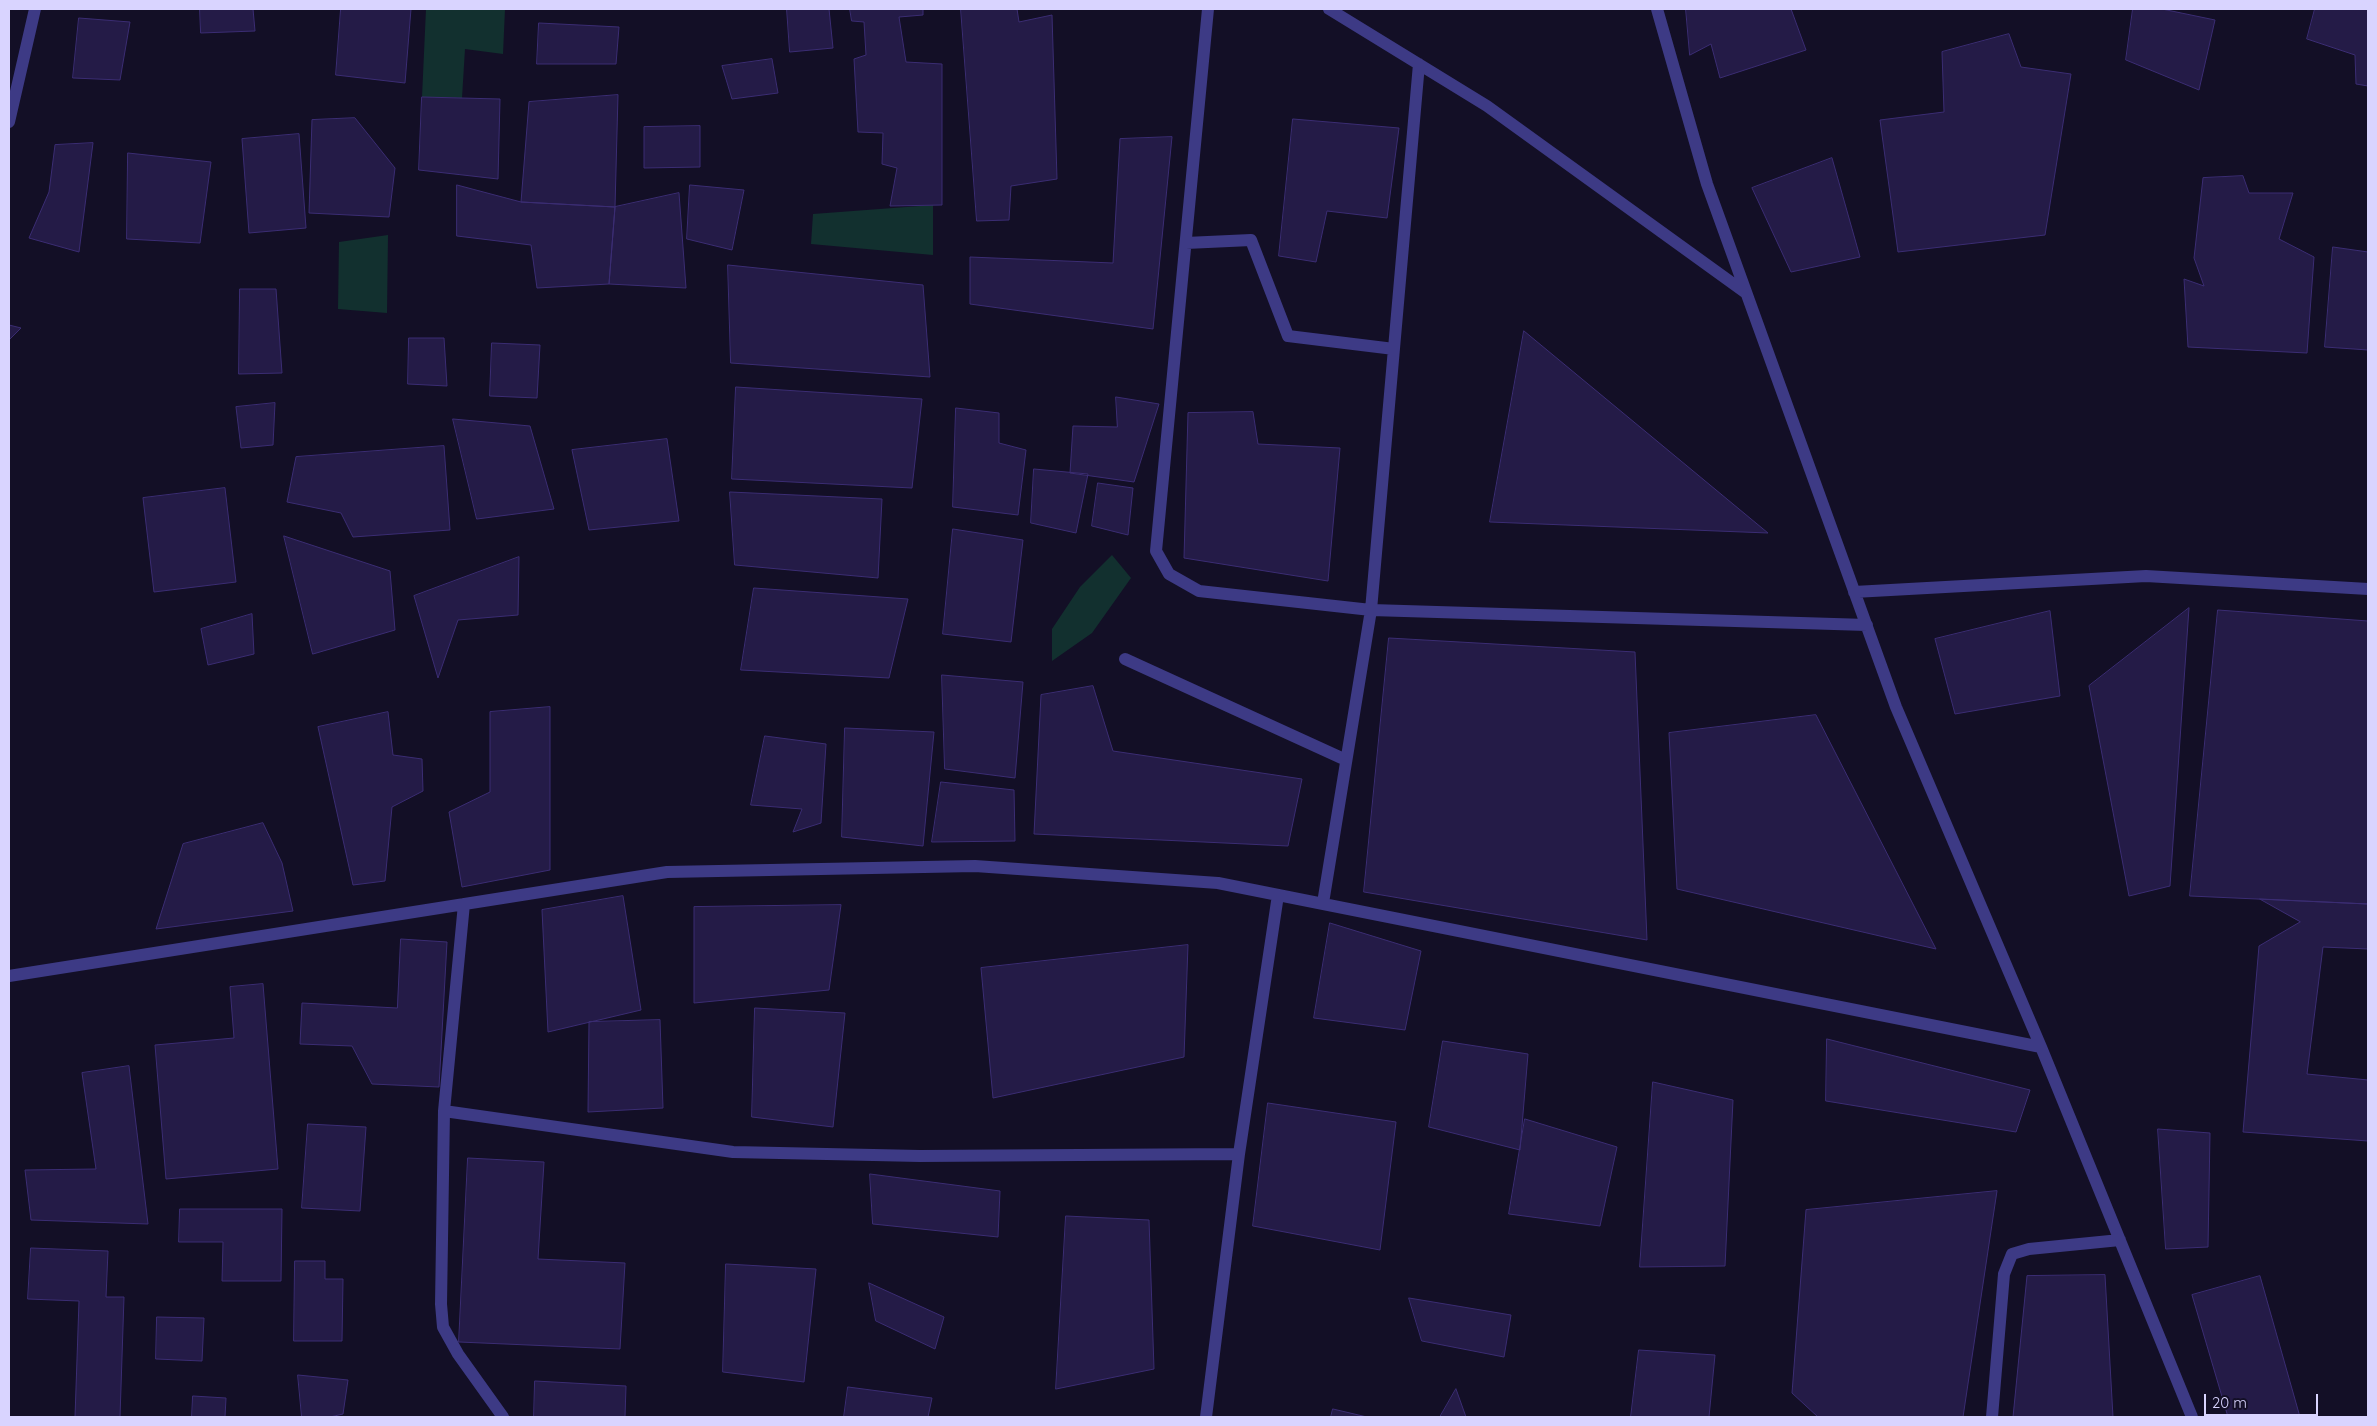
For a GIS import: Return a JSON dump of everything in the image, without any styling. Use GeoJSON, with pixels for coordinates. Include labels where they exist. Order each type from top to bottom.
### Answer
{"type":"FeatureCollection","features":[{"type":"Feature","properties":{"kind":"street"},"geometry":{"type":"LineString","coordinates":[[9,122],[35,9]]}},
{"type":"Feature","properties":{"kind":"street"},"geometry":{"type":"LineString","coordinates":[[1208,9],[1156,551],[1169,574],[1199,591],[1370,610],[1867,625]]}},
{"type":"Feature","properties":{"kind":"street"},"geometry":{"type":"LineString","coordinates":[[1329,9],[1487,106],[1746,292]]}},
{"type":"Feature","properties":{"kind":"street"},"geometry":{"type":"LineString","coordinates":[[1657,9],[1707,184],[1896,707],[2041,1047],[2192,1417]]}},
{"type":"Feature","properties":{"kind":"street"},"geometry":{"type":"LineString","coordinates":[[1322,903],[1370,610],[1418,64]]}},
{"type":"Feature","properties":{"kind":"street"},"geometry":{"type":"LineString","coordinates":[[1186,243],[1251,240],[1288,336],[1394,349]]}},
{"type":"Feature","properties":{"kind":"street"},"geometry":{"type":"LineString","coordinates":[[1854,592],[2146,576],[2368,589]]}},
{"type":"Feature","properties":{"kind":"street"},"geometry":{"type":"LineString","coordinates":[[1126,659],[1346,760]]}},
{"type":"Feature","properties":{"kind":"street"},"geometry":{"type":"LineString","coordinates":[[9,976],[667,872],[975,866],[1218,883],[2041,1047]]}},
{"type":"Feature","properties":{"kind":"street"},"geometry":{"type":"LineString","coordinates":[[1206,1417],[1239,1154],[1278,894]]}},
{"type":"Feature","properties":{"kind":"street"},"geometry":{"type":"LineString","coordinates":[[464,904],[444,1111],[440,1304],[443,1327],[458,1354],[503,1417]]}},
{"type":"Feature","properties":{"kind":"street"},"geometry":{"type":"LineString","coordinates":[[444,1111],[733,1152],[920,1156],[1239,1154]]}},
{"type":"Feature","properties":{"kind":"street"},"geometry":{"type":"LineString","coordinates":[[1992,1417],[2004,1274],[2012,1254],[2029,1249],[2120,1240]]}},
{"type":"Feature","properties":{"kind":"green space"},"geometry":{"type":"Polygon","coordinates":[[[426,9],[505,9],[503,54],[465,49],[462,98],[422,97],[426,9]]]}},
{"type":"Feature","properties":{"kind":"green space"},"geometry":{"type":"Polygon","coordinates":[[[933,205],[933,255],[811,244],[813,214],[933,205]]]}},
{"type":"Feature","properties":{"kind":"green space"},"geometry":{"type":"Polygon","coordinates":[[[388,235],[387,313],[338,309],[339,242],[388,235]]]}},
{"type":"Feature","properties":{"kind":"green space"},"geometry":{"type":"Polygon","coordinates":[[[1112,555],[1131,578],[1092,633],[1052,661],[1052,629],[1080,587],[1112,555]]]}},
{"type":"Feature","properties":{"kind":"building"},"geometry":{"type":"Polygon","coordinates":[[[200,9],[253,9],[255,31],[201,33],[200,9]]]}},
{"type":"Feature","properties":{"kind":"building"},"geometry":{"type":"Polygon","coordinates":[[[341,9],[411,9],[405,83],[336,75],[341,9]]]}},
{"type":"Feature","properties":{"kind":"building"},"geometry":{"type":"Polygon","coordinates":[[[787,9],[829,9],[833,48],[790,52],[787,9]]]}},
{"type":"Feature","properties":{"kind":"building"},"geometry":{"type":"Polygon","coordinates":[[[850,9],[923,9],[923,15],[899,17],[906,62],[942,64],[942,205],[890,206],[897,168],[882,164],[883,133],[858,132],[854,59],[866,55],[864,22],[852,21],[850,9]]]}},
{"type":"Feature","properties":{"kind":"building"},"geometry":{"type":"Polygon","coordinates":[[[961,9],[1017,9],[1019,22],[1052,15],[1057,179],[1011,186],[1009,220],[977,221],[961,9]]]}},
{"type":"Feature","properties":{"kind":"building"},"geometry":{"type":"Polygon","coordinates":[[[1686,9],[1791,9],[1806,50],[1720,78],[1711,44],[1690,55],[1686,9]]]}},
{"type":"Feature","properties":{"kind":"building"},"geometry":{"type":"Polygon","coordinates":[[[2133,9],[2162,9],[2215,20],[2199,90],[2126,60],[2133,9]]]}},
{"type":"Feature","properties":{"kind":"building"},"geometry":{"type":"Polygon","coordinates":[[[2315,9],[2368,9],[2368,86],[2356,84],[2355,55],[2307,39],[2315,9]]]}},
{"type":"Feature","properties":{"kind":"building"},"geometry":{"type":"Polygon","coordinates":[[[79,18],[130,22],[120,80],[73,78],[79,18]]]}},
{"type":"Feature","properties":{"kind":"building"},"geometry":{"type":"Polygon","coordinates":[[[539,23],[619,27],[616,64],[537,64],[539,23]]]}},
{"type":"Feature","properties":{"kind":"building"},"geometry":{"type":"Polygon","coordinates":[[[2009,34],[2021,67],[2071,74],[2045,235],[1898,252],[1880,120],[1944,112],[1942,52],[2009,34]]]}},
{"type":"Feature","properties":{"kind":"building"},"geometry":{"type":"Polygon","coordinates":[[[772,59],[778,93],[732,99],[722,66],[772,59]]]}},
{"type":"Feature","properties":{"kind":"building"},"geometry":{"type":"Polygon","coordinates":[[[618,95],[615,207],[521,202],[529,102],[618,95]]]}},
{"type":"Feature","properties":{"kind":"building"},"geometry":{"type":"Polygon","coordinates":[[[422,97],[500,99],[498,179],[419,170],[422,97]]]}},
{"type":"Feature","properties":{"kind":"building"},"geometry":{"type":"Polygon","coordinates":[[[355,118],[395,168],[389,217],[309,213],[312,120],[355,118]]]}},
{"type":"Feature","properties":{"kind":"building"},"geometry":{"type":"Polygon","coordinates":[[[1293,119],[1399,128],[1387,218],[1327,211],[1316,262],[1279,256],[1293,119]]]}},
{"type":"Feature","properties":{"kind":"building"},"geometry":{"type":"Polygon","coordinates":[[[700,126],[700,167],[644,168],[644,127],[700,126]]]}},
{"type":"Feature","properties":{"kind":"building"},"geometry":{"type":"Polygon","coordinates":[[[299,134],[306,228],[249,233],[242,139],[299,134]]]}},
{"type":"Feature","properties":{"kind":"building"},"geometry":{"type":"Polygon","coordinates":[[[1172,137],[1153,329],[970,304],[970,257],[1113,263],[1120,139],[1172,137]]]}},
{"type":"Feature","properties":{"kind":"building"},"geometry":{"type":"Polygon","coordinates":[[[93,143],[79,252],[29,238],[49,192],[55,145],[93,143]]]}},
{"type":"Feature","properties":{"kind":"building"},"geometry":{"type":"Polygon","coordinates":[[[128,153],[211,162],[200,243],[127,239],[128,153]]]}},
{"type":"Feature","properties":{"kind":"building"},"geometry":{"type":"Polygon","coordinates":[[[1832,158],[1860,257],[1791,272],[1752,188],[1832,158]]]}},
{"type":"Feature","properties":{"kind":"building"},"geometry":{"type":"Polygon","coordinates":[[[2243,176],[2249,193],[2293,193],[2279,239],[2314,257],[2307,353],[2188,347],[2184,279],[2204,286],[2194,258],[2203,178],[2243,176]]]}},
{"type":"Feature","properties":{"kind":"building"},"geometry":{"type":"Polygon","coordinates":[[[457,185],[521,202],[615,207],[609,284],[537,288],[531,245],[457,236],[457,185]]]}},
{"type":"Feature","properties":{"kind":"building"},"geometry":{"type":"Polygon","coordinates":[[[690,185],[744,190],[732,250],[687,239],[690,185]]]}},
{"type":"Feature","properties":{"kind":"building"},"geometry":{"type":"Polygon","coordinates":[[[679,193],[686,288],[609,284],[615,207],[679,193]]]}},
{"type":"Feature","properties":{"kind":"building"},"geometry":{"type":"Polygon","coordinates":[[[2333,247],[2368,252],[2368,350],[2325,347],[2333,247]]]}},
{"type":"Feature","properties":{"kind":"building"},"geometry":{"type":"Polygon","coordinates":[[[728,265],[923,285],[930,377],[731,363],[728,265]]]}},
{"type":"Feature","properties":{"kind":"building"},"geometry":{"type":"Polygon","coordinates":[[[240,289],[276,289],[282,373],[239,374],[240,289]]]}},
{"type":"Feature","properties":{"kind":"building"},"geometry":{"type":"Polygon","coordinates":[[[9,325],[21,328],[9,340],[9,325]]]}},
{"type":"Feature","properties":{"kind":"building"},"geometry":{"type":"Polygon","coordinates":[[[1524,331],[1768,533],[1490,522],[1524,331]]]}},
{"type":"Feature","properties":{"kind":"building"},"geometry":{"type":"Polygon","coordinates":[[[409,338],[444,338],[447,386],[408,384],[409,338]]]}},
{"type":"Feature","properties":{"kind":"building"},"geometry":{"type":"Polygon","coordinates":[[[492,343],[540,345],[537,398],[490,396],[492,343]]]}},
{"type":"Feature","properties":{"kind":"building"},"geometry":{"type":"Polygon","coordinates":[[[736,387],[922,399],[912,488],[732,479],[736,387]]]}},
{"type":"Feature","properties":{"kind":"building"},"geometry":{"type":"Polygon","coordinates":[[[1116,397],[1159,404],[1134,482],[1070,473],[1073,426],[1117,427],[1116,397]]]}},
{"type":"Feature","properties":{"kind":"building"},"geometry":{"type":"Polygon","coordinates":[[[275,403],[273,445],[241,448],[236,407],[275,403]]]}},
{"type":"Feature","properties":{"kind":"building"},"geometry":{"type":"Polygon","coordinates":[[[956,408],[999,413],[999,443],[1026,450],[1018,515],[953,507],[956,408]]]}},
{"type":"Feature","properties":{"kind":"building"},"geometry":{"type":"Polygon","coordinates":[[[1253,412],[1258,444],[1340,448],[1328,581],[1184,558],[1188,413],[1253,412]]]}},
{"type":"Feature","properties":{"kind":"building"},"geometry":{"type":"Polygon","coordinates":[[[453,419],[530,426],[554,509],[477,519],[453,419]]]}},
{"type":"Feature","properties":{"kind":"building"},"geometry":{"type":"Polygon","coordinates":[[[667,439],[679,521],[589,530],[572,450],[667,439]]]}},
{"type":"Feature","properties":{"kind":"building"},"geometry":{"type":"Polygon","coordinates":[[[444,446],[450,530],[353,537],[341,513],[287,502],[296,457],[444,446]]]}},
{"type":"Feature","properties":{"kind":"building"},"geometry":{"type":"Polygon","coordinates":[[[1034,469],[1088,474],[1076,533],[1031,523],[1034,469]]]}},
{"type":"Feature","properties":{"kind":"building"},"geometry":{"type":"Polygon","coordinates":[[[1098,483],[1133,488],[1128,535],[1092,526],[1098,483]]]}},
{"type":"Feature","properties":{"kind":"building"},"geometry":{"type":"Polygon","coordinates":[[[225,488],[236,582],[154,592],[143,498],[225,488]]]}},
{"type":"Feature","properties":{"kind":"building"},"geometry":{"type":"Polygon","coordinates":[[[730,492],[882,499],[878,578],[735,565],[730,492]]]}},
{"type":"Feature","properties":{"kind":"building"},"geometry":{"type":"Polygon","coordinates":[[[953,529],[1023,540],[1011,642],[943,634],[953,529]]]}},
{"type":"Feature","properties":{"kind":"building"},"geometry":{"type":"Polygon","coordinates":[[[284,536],[390,571],[395,630],[313,654],[284,536]]]}},
{"type":"Feature","properties":{"kind":"building"},"geometry":{"type":"Polygon","coordinates":[[[519,557],[518,615],[458,620],[438,678],[414,596],[519,557]]]}},
{"type":"Feature","properties":{"kind":"building"},"geometry":{"type":"Polygon","coordinates":[[[754,588],[908,599],[889,678],[741,670],[754,588]]]}},
{"type":"Feature","properties":{"kind":"building"},"geometry":{"type":"Polygon","coordinates":[[[2189,608],[2170,886],[2129,896],[2089,686],[2189,608]]]}},
{"type":"Feature","properties":{"kind":"building"},"geometry":{"type":"Polygon","coordinates":[[[2218,610],[2368,621],[2368,904],[2190,896],[2218,610]]]}},
{"type":"Feature","properties":{"kind":"building"},"geometry":{"type":"Polygon","coordinates":[[[2050,611],[2060,696],[1955,714],[1935,639],[2050,611]]]}},
{"type":"Feature","properties":{"kind":"building"},"geometry":{"type":"Polygon","coordinates":[[[252,614],[254,654],[208,665],[201,629],[252,614]]]}},
{"type":"Feature","properties":{"kind":"building"},"geometry":{"type":"Polygon","coordinates":[[[1389,638],[1635,652],[1647,940],[1364,892],[1389,638]]]}},
{"type":"Feature","properties":{"kind":"building"},"geometry":{"type":"Polygon","coordinates":[[[942,675],[1023,682],[1015,778],[945,769],[942,675]]]}},
{"type":"Feature","properties":{"kind":"building"},"geometry":{"type":"Polygon","coordinates":[[[1093,686],[1113,751],[1302,779],[1288,846],[1034,834],[1041,695],[1093,686]]]}},
{"type":"Feature","properties":{"kind":"building"},"geometry":{"type":"Polygon","coordinates":[[[550,707],[550,870],[462,887],[449,812],[490,792],[490,712],[550,707]]]}},
{"type":"Feature","properties":{"kind":"building"},"geometry":{"type":"Polygon","coordinates":[[[388,712],[393,755],[422,759],[423,791],[392,807],[385,881],[353,885],[318,727],[388,712]]]}},
{"type":"Feature","properties":{"kind":"building"},"geometry":{"type":"Polygon","coordinates":[[[1816,715],[1936,949],[1677,889],[1669,733],[1816,715]]]}},
{"type":"Feature","properties":{"kind":"building"},"geometry":{"type":"Polygon","coordinates":[[[845,728],[934,732],[923,846],[842,837],[845,728]]]}},
{"type":"Feature","properties":{"kind":"building"},"geometry":{"type":"Polygon","coordinates":[[[765,736],[826,744],[821,823],[793,832],[802,809],[751,805],[765,736]]]}},
{"type":"Feature","properties":{"kind":"building"},"geometry":{"type":"Polygon","coordinates":[[[941,782],[1014,790],[1015,841],[932,842],[941,782]]]}},
{"type":"Feature","properties":{"kind":"building"},"geometry":{"type":"Polygon","coordinates":[[[263,823],[282,863],[293,911],[156,929],[183,844],[263,823]]]}},
{"type":"Feature","properties":{"kind":"building"},"geometry":{"type":"Polygon","coordinates":[[[623,896],[641,1010],[548,1032],[542,910],[623,896]]]}},
{"type":"Feature","properties":{"kind":"building"},"geometry":{"type":"Polygon","coordinates":[[[2260,899],[2368,904],[2368,949],[2323,947],[2307,1074],[2368,1080],[2368,1141],[2243,1132],[2259,946],[2300,922],[2260,899]]]}},
{"type":"Feature","properties":{"kind":"building"},"geometry":{"type":"Polygon","coordinates":[[[841,905],[829,990],[694,1003],[694,907],[841,905]]]}},
{"type":"Feature","properties":{"kind":"building"},"geometry":{"type":"Polygon","coordinates":[[[1330,923],[1421,951],[1405,1030],[1314,1018],[1330,923]]]}},
{"type":"Feature","properties":{"kind":"building"},"geometry":{"type":"Polygon","coordinates":[[[401,939],[447,942],[439,1087],[372,1084],[352,1046],[300,1044],[302,1003],[397,1008],[401,939]]]}},
{"type":"Feature","properties":{"kind":"building"},"geometry":{"type":"Polygon","coordinates":[[[1188,945],[1184,1057],[993,1098],[981,968],[1188,945]]]}},
{"type":"Feature","properties":{"kind":"building"},"geometry":{"type":"Polygon","coordinates":[[[263,984],[278,1169],[166,1179],[155,1045],[234,1038],[230,987],[263,984]]]}},
{"type":"Feature","properties":{"kind":"building"},"geometry":{"type":"Polygon","coordinates":[[[755,1008],[845,1013],[833,1127],[752,1117],[755,1008]]]}},
{"type":"Feature","properties":{"kind":"building"},"geometry":{"type":"Polygon","coordinates":[[[660,1020],[663,1108],[588,1112],[589,1022],[660,1020]]]}},
{"type":"Feature","properties":{"kind":"building"},"geometry":{"type":"Polygon","coordinates":[[[1827,1039],[2030,1090],[2016,1132],[1826,1101],[1827,1039]]]}},
{"type":"Feature","properties":{"kind":"building"},"geometry":{"type":"Polygon","coordinates":[[[1443,1041],[1528,1054],[1520,1150],[1429,1127],[1443,1041]]]}},
{"type":"Feature","properties":{"kind":"building"},"geometry":{"type":"Polygon","coordinates":[[[129,1066],[148,1224],[31,1220],[25,1170],[96,1169],[82,1073],[129,1066]]]}},
{"type":"Feature","properties":{"kind":"building"},"geometry":{"type":"Polygon","coordinates":[[[1653,1082],[1733,1100],[1725,1266],[1640,1267],[1653,1082]]]}},
{"type":"Feature","properties":{"kind":"building"},"geometry":{"type":"Polygon","coordinates":[[[1268,1103],[1396,1122],[1380,1250],[1253,1226],[1268,1103]]]}},
{"type":"Feature","properties":{"kind":"building"},"geometry":{"type":"Polygon","coordinates":[[[1525,1119],[1617,1147],[1600,1226],[1509,1214],[1525,1119]]]}},
{"type":"Feature","properties":{"kind":"building"},"geometry":{"type":"Polygon","coordinates":[[[308,1124],[366,1127],[360,1211],[302,1208],[308,1124]]]}},
{"type":"Feature","properties":{"kind":"building"},"geometry":{"type":"Polygon","coordinates":[[[2158,1129],[2210,1133],[2208,1247],[2166,1249],[2158,1129]]]}},
{"type":"Feature","properties":{"kind":"building"},"geometry":{"type":"Polygon","coordinates":[[[468,1158],[544,1162],[538,1259],[625,1263],[620,1349],[459,1342],[468,1158]]]}},
{"type":"Feature","properties":{"kind":"building"},"geometry":{"type":"Polygon","coordinates":[[[870,1174],[1000,1191],[998,1237],[873,1224],[870,1174]]]}},
{"type":"Feature","properties":{"kind":"building"},"geometry":{"type":"Polygon","coordinates":[[[1997,1191],[1963,1417],[1818,1417],[1792,1393],[1806,1210],[1997,1191]]]}},
{"type":"Feature","properties":{"kind":"building"},"geometry":{"type":"Polygon","coordinates":[[[180,1209],[282,1209],[281,1281],[222,1281],[223,1242],[179,1242],[180,1209]]]}},
{"type":"Feature","properties":{"kind":"building"},"geometry":{"type":"Polygon","coordinates":[[[1066,1216],[1149,1220],[1154,1369],[1056,1389],[1066,1216]]]}},
{"type":"Feature","properties":{"kind":"building"},"geometry":{"type":"Polygon","coordinates":[[[31,1248],[108,1251],[106,1297],[124,1297],[120,1417],[75,1417],[79,1301],[28,1299],[31,1248]]]}},
{"type":"Feature","properties":{"kind":"building"},"geometry":{"type":"Polygon","coordinates":[[[295,1261],[325,1261],[325,1279],[343,1279],[342,1341],[294,1341],[295,1261]]]}},
{"type":"Feature","properties":{"kind":"building"},"geometry":{"type":"Polygon","coordinates":[[[726,1264],[816,1269],[804,1382],[723,1372],[726,1264]]]}},
{"type":"Feature","properties":{"kind":"building"},"geometry":{"type":"Polygon","coordinates":[[[2105,1275],[2113,1417],[2013,1417],[2027,1276],[2105,1275]]]}},
{"type":"Feature","properties":{"kind":"building"},"geometry":{"type":"Polygon","coordinates":[[[2260,1276],[2300,1417],[2228,1417],[2192,1295],[2260,1276]]]}},
{"type":"Feature","properties":{"kind":"building"},"geometry":{"type":"Polygon","coordinates":[[[869,1283],[944,1317],[935,1349],[876,1321],[869,1283]]]}},
{"type":"Feature","properties":{"kind":"building"},"geometry":{"type":"Polygon","coordinates":[[[1409,1298],[1511,1315],[1504,1357],[1422,1341],[1409,1298]]]}},
{"type":"Feature","properties":{"kind":"building"},"geometry":{"type":"Polygon","coordinates":[[[157,1317],[204,1318],[202,1361],[156,1359],[157,1317]]]}},
{"type":"Feature","properties":{"kind":"building"},"geometry":{"type":"Polygon","coordinates":[[[1639,1350],[1715,1355],[1709,1417],[1631,1417],[1639,1350]]]}},
{"type":"Feature","properties":{"kind":"building"},"geometry":{"type":"Polygon","coordinates":[[[298,1375],[348,1380],[343,1414],[330,1417],[302,1417],[298,1375]]]}},
{"type":"Feature","properties":{"kind":"building"},"geometry":{"type":"Polygon","coordinates":[[[535,1381],[626,1386],[625,1417],[534,1417],[535,1381]]]}},
{"type":"Feature","properties":{"kind":"building"},"geometry":{"type":"Polygon","coordinates":[[[848,1387],[932,1398],[928,1417],[844,1417],[848,1387]]]}},
{"type":"Feature","properties":{"kind":"building"},"geometry":{"type":"Polygon","coordinates":[[[1456,1389],[1466,1417],[1440,1417],[1456,1389]]]}},
{"type":"Feature","properties":{"kind":"building"},"geometry":{"type":"Polygon","coordinates":[[[193,1396],[226,1398],[225,1417],[192,1417],[193,1396]]]}},
{"type":"Feature","properties":{"kind":"building"},"geometry":{"type":"Polygon","coordinates":[[[1333,1409],[1367,1417],[1331,1417],[1333,1409]]]}}]}
